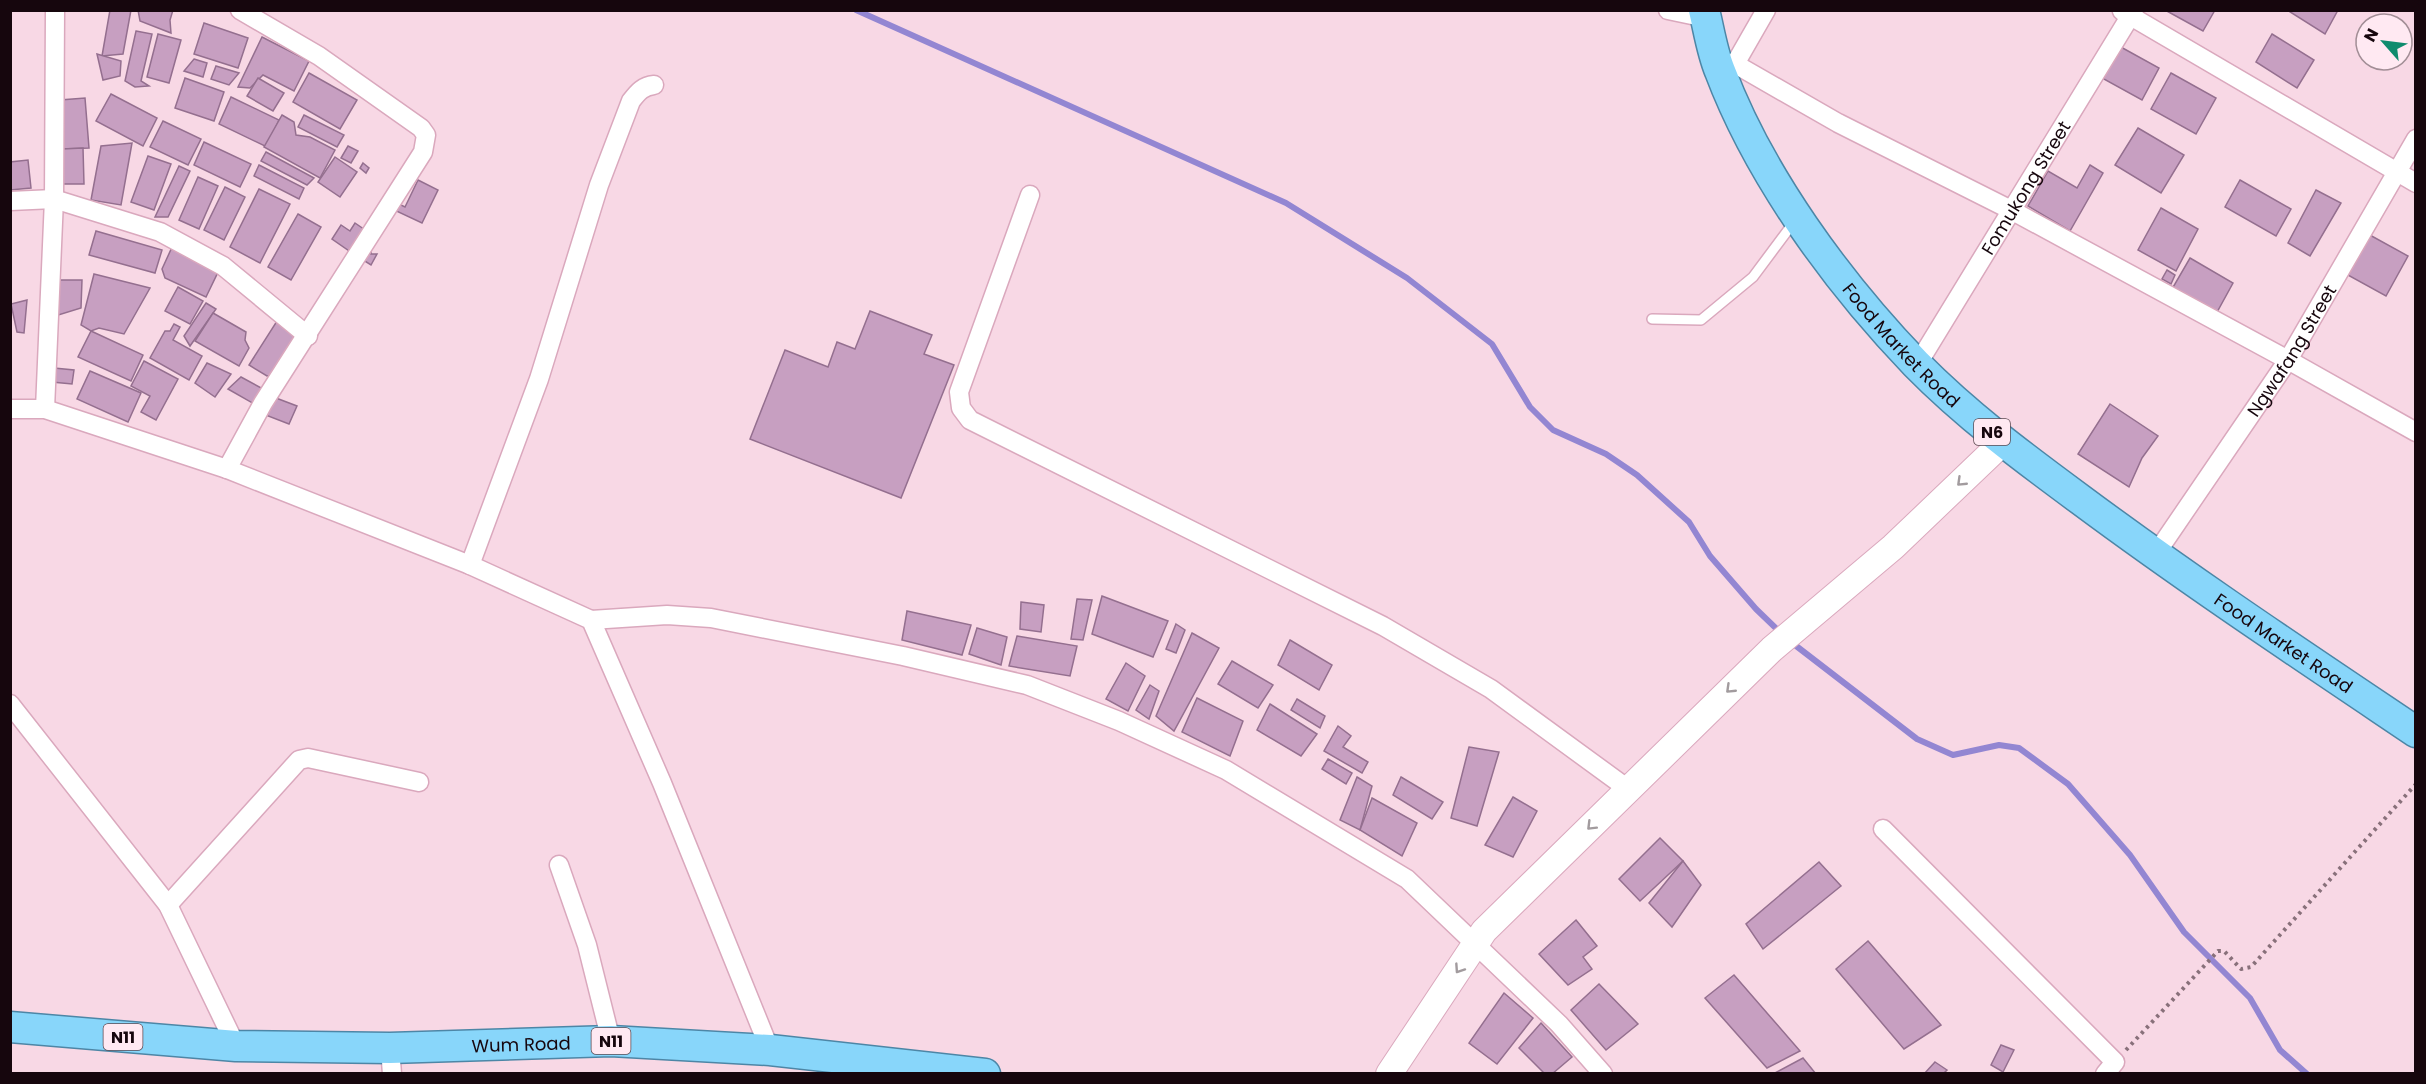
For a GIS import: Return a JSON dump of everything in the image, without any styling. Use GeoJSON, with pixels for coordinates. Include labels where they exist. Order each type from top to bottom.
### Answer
{"type":"FeatureCollection","features":[{"type":"Feature","properties":{"kind":"highway","name":"Food Market Road"},"geometry":{"type":"LineString","coordinates":[[1705,14],[1760,156],[1797,218],[1857,297],[1917,365],[2003,442],[2156,555],[2415,732]]}},
{"type":"Feature","properties":{"kind":"highway","name":"N11"},"geometry":{"type":"LineString","coordinates":[[10,1027],[236,1046]]}},
{"type":"Feature","properties":{"kind":"highway","name":"Wum Road"},"geometry":{"type":"LineString","coordinates":[[236,1046],[391,1061],[611,1041],[770,1050],[850,1066],[985,1074]]}},
{"type":"Feature","properties":{"kind":"main road"},"geometry":{"type":"LineString","coordinates":[[1389,1074],[1484,931],[1795,627],[1893,547],[2003,442]]}},
{"type":"Feature","properties":{"kind":"street"},"geometry":{"type":"LineString","coordinates":[[45,409],[54,199],[55,10]]}},
{"type":"Feature","properties":{"kind":"street"},"geometry":{"type":"LineString","coordinates":[[227,469],[263,403],[308,336],[423,152],[426,135],[421,129],[319,56],[240,10]]}},
{"type":"Feature","properties":{"kind":"street"},"geometry":{"type":"LineString","coordinates":[[1668,10],[1705,14]]}},
{"type":"Feature","properties":{"kind":"street"},"geometry":{"type":"LineString","coordinates":[[1766,10],[1727,67],[2011,210],[2288,360],[2415,432]]}},
{"type":"Feature","properties":{"kind":"street"},"geometry":{"type":"LineString","coordinates":[[2129,12],[2415,183]]}},
{"type":"Feature","properties":{"kind":"street","name":"Fomukong Street"},"geometry":{"type":"LineString","coordinates":[[1917,365],[2129,12]]}},
{"type":"Feature","properties":{"kind":"street"},"geometry":{"type":"LineString","coordinates":[[470,565],[538,379],[599,184],[631,101],[646,86],[654,85]]}},
{"type":"Feature","properties":{"kind":"street","name":"Ngwafang Street"},"geometry":{"type":"LineString","coordinates":[[2156,555],[2288,360],[2415,139]]}},
{"type":"Feature","properties":{"kind":"street"},"geometry":{"type":"LineString","coordinates":[[1030,195],[959,392],[961,408],[970,420],[1383,626],[1491,689],[1628,789]]}},
{"type":"Feature","properties":{"kind":"street"},"geometry":{"type":"LineString","coordinates":[[10,201],[54,199],[160,232],[223,266],[308,336]]}},
{"type":"Feature","properties":{"kind":"street"},"geometry":{"type":"LineString","coordinates":[[10,409],[45,409],[227,469],[470,565],[591,620],[667,615],[711,618],[903,656],[1027,685],[1119,721],[1226,770],[1407,879],[1559,1024],[1603,1074]]}},
{"type":"Feature","properties":{"kind":"street"},"geometry":{"type":"LineString","coordinates":[[591,620],[671,805],[770,1050]]}},
{"type":"Feature","properties":{"kind":"street"},"geometry":{"type":"LineString","coordinates":[[10,704],[168,905],[236,1046]]}},
{"type":"Feature","properties":{"kind":"street"},"geometry":{"type":"LineString","coordinates":[[168,905],[299,760],[308,758],[419,782]]}},
{"type":"Feature","properties":{"kind":"street"},"geometry":{"type":"LineString","coordinates":[[1883,829],[2110,1068]]}},
{"type":"Feature","properties":{"kind":"street"},"geometry":{"type":"LineString","coordinates":[[559,865],[587,945],[611,1041]]}},
{"type":"Feature","properties":{"kind":"lane"},"geometry":{"type":"LineString","coordinates":[[1652,319],[1701,320],[1753,277],[1797,218]]}},
{"type":"Feature","properties":{"kind":"path"},"geometry":{"type":"LineString","coordinates":[[2110,1068],[2218,951],[2224,951],[2241,969],[2251,968],[2415,784]]}},
{"type":"Feature","properties":{"kind":"building"},"geometry":{"type":"Polygon","coordinates":[[[110,10],[131,10],[123,54],[102,56],[110,10]]]}},
{"type":"Feature","properties":{"kind":"building"},"geometry":{"type":"Polygon","coordinates":[[[138,10],[173,10],[170,20],[171,33],[140,21],[138,10]]]}},
{"type":"Feature","properties":{"kind":"building"},"geometry":{"type":"Polygon","coordinates":[[[2165,10],[2215,10],[2203,31],[2165,10]]]}},
{"type":"Feature","properties":{"kind":"building"},"geometry":{"type":"Polygon","coordinates":[[[2287,10],[2338,10],[2325,34],[2287,10]]]}},
{"type":"Feature","properties":{"kind":"building"},"geometry":{"type":"Polygon","coordinates":[[[204,23],[248,38],[238,68],[194,54],[204,23]]]}},
{"type":"Feature","properties":{"kind":"building"},"geometry":{"type":"Polygon","coordinates":[[[136,31],[152,34],[141,81],[149,86],[135,87],[125,81],[136,31]]]}},
{"type":"Feature","properties":{"kind":"building"},"geometry":{"type":"Polygon","coordinates":[[[158,34],[181,40],[169,83],[147,77],[158,34]]]}},
{"type":"Feature","properties":{"kind":"building"},"geometry":{"type":"Polygon","coordinates":[[[2272,34],[2314,60],[2297,88],[2256,62],[2272,34]]]}},
{"type":"Feature","properties":{"kind":"building"},"geometry":{"type":"Polygon","coordinates":[[[262,37],[309,61],[294,91],[263,75],[250,88],[238,87],[262,37]]]}},
{"type":"Feature","properties":{"kind":"building"},"geometry":{"type":"Polygon","coordinates":[[[2119,46],[2159,68],[2142,100],[2102,78],[2119,46]]]}},
{"type":"Feature","properties":{"kind":"building"},"geometry":{"type":"Polygon","coordinates":[[[97,54],[121,61],[120,76],[103,80],[97,54]]]}},
{"type":"Feature","properties":{"kind":"building"},"geometry":{"type":"Polygon","coordinates":[[[194,59],[207,63],[203,77],[184,71],[194,59]]]}},
{"type":"Feature","properties":{"kind":"building"},"geometry":{"type":"Polygon","coordinates":[[[216,66],[239,73],[229,85],[211,79],[216,66]]]}},
{"type":"Feature","properties":{"kind":"building"},"geometry":{"type":"Polygon","coordinates":[[[309,73],[357,100],[340,129],[293,102],[309,73]]]}},
{"type":"Feature","properties":{"kind":"building"},"geometry":{"type":"Polygon","coordinates":[[[2171,73],[2216,98],[2196,134],[2151,109],[2171,73]]]}},
{"type":"Feature","properties":{"kind":"building"},"geometry":{"type":"Polygon","coordinates":[[[185,78],[224,92],[214,121],[175,108],[185,78]]]}},
{"type":"Feature","properties":{"kind":"building"},"geometry":{"type":"Polygon","coordinates":[[[258,78],[284,93],[273,111],[247,96],[258,78]]]}},
{"type":"Feature","properties":{"kind":"building"},"geometry":{"type":"Polygon","coordinates":[[[111,94],[157,118],[143,146],[96,121],[111,94]]]}},
{"type":"Feature","properties":{"kind":"building"},"geometry":{"type":"Polygon","coordinates":[[[231,97],[279,120],[267,147],[219,124],[231,97]]]}},
{"type":"Feature","properties":{"kind":"building"},"geometry":{"type":"Polygon","coordinates":[[[85,98],[89,148],[62,149],[60,100],[85,98]]]}},
{"type":"Feature","properties":{"kind":"building"},"geometry":{"type":"Polygon","coordinates":[[[282,115],[294,122],[296,135],[310,137],[335,150],[320,178],[264,147],[282,115]]]}},
{"type":"Feature","properties":{"kind":"building"},"geometry":{"type":"Polygon","coordinates":[[[304,115],[344,135],[337,147],[298,127],[304,115]]]}},
{"type":"Feature","properties":{"kind":"building"},"geometry":{"type":"Polygon","coordinates":[[[163,121],[201,139],[188,165],[150,147],[163,121]]]}},
{"type":"Feature","properties":{"kind":"building"},"geometry":{"type":"Polygon","coordinates":[[[2138,128],[2184,155],[2161,193],[2115,165],[2138,128]]]}},
{"type":"Feature","properties":{"kind":"building"},"geometry":{"type":"Polygon","coordinates":[[[204,142],[251,164],[240,187],[194,165],[204,142]]]}},
{"type":"Feature","properties":{"kind":"building"},"geometry":{"type":"Polygon","coordinates":[[[132,143],[121,205],[91,200],[101,146],[132,143]]]}},
{"type":"Feature","properties":{"kind":"building"},"geometry":{"type":"Polygon","coordinates":[[[348,146],[358,151],[351,163],[341,158],[348,146]]]}},
{"type":"Feature","properties":{"kind":"building"},"geometry":{"type":"Polygon","coordinates":[[[83,148],[84,184],[63,184],[62,149],[83,148]]]}},
{"type":"Feature","properties":{"kind":"building"},"geometry":{"type":"Polygon","coordinates":[[[266,152],[314,178],[307,185],[261,161],[266,152]]]}},
{"type":"Feature","properties":{"kind":"building"},"geometry":{"type":"Polygon","coordinates":[[[148,156],[171,164],[154,210],[131,202],[148,156]]]}},
{"type":"Feature","properties":{"kind":"building"},"geometry":{"type":"Polygon","coordinates":[[[335,157],[357,172],[340,197],[318,182],[335,157]]]}},
{"type":"Feature","properties":{"kind":"building"},"geometry":{"type":"Polygon","coordinates":[[[28,160],[31,188],[10,190],[10,162],[28,160]]]}},
{"type":"Feature","properties":{"kind":"building"},"geometry":{"type":"Polygon","coordinates":[[[363,163],[369,168],[366,173],[360,168],[363,163]]]}},
{"type":"Feature","properties":{"kind":"building"},"geometry":{"type":"Polygon","coordinates":[[[259,165],[304,188],[299,199],[254,176],[259,165]]]}},
{"type":"Feature","properties":{"kind":"building"},"geometry":{"type":"Polygon","coordinates":[[[2090,165],[2103,173],[2070,231],[2028,206],[2048,171],[2077,188],[2090,165]]]}},
{"type":"Feature","properties":{"kind":"building"},"geometry":{"type":"Polygon","coordinates":[[[179,166],[190,171],[168,217],[155,217],[179,166]]]}},
{"type":"Feature","properties":{"kind":"building"},"geometry":{"type":"Polygon","coordinates":[[[198,177],[218,186],[199,229],[179,220],[198,177]]]}},
{"type":"Feature","properties":{"kind":"building"},"geometry":{"type":"Polygon","coordinates":[[[418,180],[438,190],[422,223],[392,209],[395,202],[405,207],[418,180]]]}},
{"type":"Feature","properties":{"kind":"building"},"geometry":{"type":"Polygon","coordinates":[[[2240,180],[2291,209],[2276,236],[2225,207],[2240,180]]]}},
{"type":"Feature","properties":{"kind":"building"},"geometry":{"type":"Polygon","coordinates":[[[225,187],[245,197],[224,240],[204,230],[225,187]]]}},
{"type":"Feature","properties":{"kind":"building"},"geometry":{"type":"Polygon","coordinates":[[[259,189],[290,204],[260,263],[230,247],[259,189]]]}},
{"type":"Feature","properties":{"kind":"building"},"geometry":{"type":"Polygon","coordinates":[[[2316,190],[2341,203],[2310,256],[2288,243],[2316,190]]]}},
{"type":"Feature","properties":{"kind":"building"},"geometry":{"type":"Polygon","coordinates":[[[2161,208],[2198,229],[2176,271],[2138,250],[2161,208]]]}},
{"type":"Feature","properties":{"kind":"building"},"geometry":{"type":"Polygon","coordinates":[[[298,214],[321,227],[291,280],[268,267],[298,214]]]}},
{"type":"Feature","properties":{"kind":"building"},"geometry":{"type":"Polygon","coordinates":[[[355,223],[368,232],[355,255],[332,239],[341,225],[350,231],[355,223]]]}},
{"type":"Feature","properties":{"kind":"building"},"geometry":{"type":"Polygon","coordinates":[[[96,231],[162,250],[155,273],[89,255],[96,231]]]}},
{"type":"Feature","properties":{"kind":"building"},"geometry":{"type":"Polygon","coordinates":[[[2368,234],[2408,256],[2386,296],[2346,274],[2368,234]]]}},
{"type":"Feature","properties":{"kind":"building"},"geometry":{"type":"Polygon","coordinates":[[[173,245],[220,268],[206,297],[165,278],[162,269],[173,245]]]}},
{"type":"Feature","properties":{"kind":"building"},"geometry":{"type":"Polygon","coordinates":[[[371,246],[371,254],[377,254],[371,265],[360,258],[371,246]]]}},
{"type":"Feature","properties":{"kind":"building"},"geometry":{"type":"Polygon","coordinates":[[[2190,258],[2233,283],[2216,314],[2172,289],[2190,258]]]}},
{"type":"Feature","properties":{"kind":"building"},"geometry":{"type":"Polygon","coordinates":[[[2167,270],[2175,275],[2171,284],[2162,279],[2167,270]]]}},
{"type":"Feature","properties":{"kind":"building"},"geometry":{"type":"Polygon","coordinates":[[[94,274],[150,288],[124,334],[99,328],[91,331],[81,325],[94,274]]]}},
{"type":"Feature","properties":{"kind":"building"},"geometry":{"type":"Polygon","coordinates":[[[56,280],[82,280],[81,308],[55,316],[56,280]]]}},
{"type":"Feature","properties":{"kind":"building"},"geometry":{"type":"Polygon","coordinates":[[[178,287],[203,301],[190,324],[165,311],[178,287]]]}},
{"type":"Feature","properties":{"kind":"building"},"geometry":{"type":"Polygon","coordinates":[[[27,300],[24,333],[17,332],[11,304],[27,300]]]}},
{"type":"Feature","properties":{"kind":"building"},"geometry":{"type":"Polygon","coordinates":[[[206,303],[216,309],[190,346],[184,336],[206,303]]]}},
{"type":"Feature","properties":{"kind":"building"},"geometry":{"type":"Polygon","coordinates":[[[870,311],[932,335],[924,354],[954,365],[901,498],[750,439],[785,350],[828,367],[837,342],[855,349],[870,311]]]}},
{"type":"Feature","properties":{"kind":"building"},"geometry":{"type":"Polygon","coordinates":[[[213,313],[246,332],[245,340],[249,348],[239,366],[195,341],[213,313]]]}},
{"type":"Feature","properties":{"kind":"building"},"geometry":{"type":"Polygon","coordinates":[[[277,321],[300,337],[276,375],[267,376],[249,365],[277,321]]]}},
{"type":"Feature","properties":{"kind":"building"},"geometry":{"type":"Polygon","coordinates":[[[174,324],[180,327],[173,340],[202,356],[189,380],[150,358],[165,331],[170,331],[174,324]]]}},
{"type":"Feature","properties":{"kind":"building"},"geometry":{"type":"Polygon","coordinates":[[[91,331],[143,355],[131,381],[78,357],[91,331]]]}},
{"type":"Feature","properties":{"kind":"building"},"geometry":{"type":"Polygon","coordinates":[[[144,361],[178,379],[156,420],[141,412],[150,396],[131,386],[144,361]]]}},
{"type":"Feature","properties":{"kind":"building"},"geometry":{"type":"Polygon","coordinates":[[[207,363],[231,374],[215,397],[195,383],[207,363]]]}},
{"type":"Feature","properties":{"kind":"building"},"geometry":{"type":"Polygon","coordinates":[[[54,368],[74,370],[72,384],[52,382],[54,368]]]}},
{"type":"Feature","properties":{"kind":"building"},"geometry":{"type":"Polygon","coordinates":[[[90,371],[141,393],[128,422],[77,399],[90,371]]]}},
{"type":"Feature","properties":{"kind":"building"},"geometry":{"type":"Polygon","coordinates":[[[241,377],[265,390],[256,405],[228,389],[241,377]]]}},
{"type":"Feature","properties":{"kind":"building"},"geometry":{"type":"Polygon","coordinates":[[[276,398],[297,406],[289,424],[263,414],[276,398]]]}},
{"type":"Feature","properties":{"kind":"building"},"geometry":{"type":"Polygon","coordinates":[[[2110,404],[2158,436],[2142,458],[2129,487],[2078,454],[2110,404]]]}},
{"type":"Feature","properties":{"kind":"building"},"geometry":{"type":"Polygon","coordinates":[[[1102,596],[1168,621],[1153,657],[1092,634],[1102,596]]]}},
{"type":"Feature","properties":{"kind":"building"},"geometry":{"type":"Polygon","coordinates":[[[1077,599],[1092,600],[1083,640],[1071,639],[1077,599]]]}},
{"type":"Feature","properties":{"kind":"building"},"geometry":{"type":"Polygon","coordinates":[[[1021,602],[1044,605],[1041,632],[1020,629],[1021,602]]]}},
{"type":"Feature","properties":{"kind":"building"},"geometry":{"type":"Polygon","coordinates":[[[907,611],[971,625],[962,655],[902,640],[907,611]]]}},
{"type":"Feature","properties":{"kind":"building"},"geometry":{"type":"Polygon","coordinates":[[[1176,624],[1185,630],[1176,653],[1166,649],[1176,624]]]}},
{"type":"Feature","properties":{"kind":"building"},"geometry":{"type":"Polygon","coordinates":[[[977,628],[1007,637],[1001,665],[969,654],[977,628]]]}},
{"type":"Feature","properties":{"kind":"building"},"geometry":{"type":"Polygon","coordinates":[[[1192,633],[1219,648],[1174,731],[1156,716],[1192,633]]]}},
{"type":"Feature","properties":{"kind":"building"},"geometry":{"type":"Polygon","coordinates":[[[1017,636],[1077,646],[1070,676],[1009,666],[1017,636]]]}},
{"type":"Feature","properties":{"kind":"building"},"geometry":{"type":"Polygon","coordinates":[[[1290,640],[1332,665],[1319,690],[1278,665],[1290,640]]]}},
{"type":"Feature","properties":{"kind":"building"},"geometry":{"type":"Polygon","coordinates":[[[1232,661],[1273,685],[1258,708],[1218,684],[1232,661]]]}},
{"type":"Feature","properties":{"kind":"building"},"geometry":{"type":"Polygon","coordinates":[[[1126,663],[1145,676],[1128,711],[1106,699],[1126,663]]]}},
{"type":"Feature","properties":{"kind":"building"},"geometry":{"type":"Polygon","coordinates":[[[1150,685],[1159,691],[1149,719],[1136,710],[1150,685]]]}},
{"type":"Feature","properties":{"kind":"building"},"geometry":{"type":"Polygon","coordinates":[[[1197,698],[1243,721],[1230,756],[1182,732],[1197,698]]]}},
{"type":"Feature","properties":{"kind":"building"},"geometry":{"type":"Polygon","coordinates":[[[1297,699],[1325,716],[1320,728],[1291,710],[1297,699]]]}},
{"type":"Feature","properties":{"kind":"building"},"geometry":{"type":"Polygon","coordinates":[[[1270,704],[1317,734],[1301,756],[1257,730],[1270,704]]]}},
{"type":"Feature","properties":{"kind":"building"},"geometry":{"type":"Polygon","coordinates":[[[1338,726],[1351,736],[1343,747],[1368,762],[1362,773],[1324,751],[1338,726]]]}},
{"type":"Feature","properties":{"kind":"building"},"geometry":{"type":"Polygon","coordinates":[[[1469,747],[1499,752],[1477,826],[1451,818],[1469,747]]]}},
{"type":"Feature","properties":{"kind":"building"},"geometry":{"type":"Polygon","coordinates":[[[1328,759],[1352,773],[1346,784],[1322,769],[1328,759]]]}},
{"type":"Feature","properties":{"kind":"building"},"geometry":{"type":"Polygon","coordinates":[[[1357,777],[1372,786],[1360,830],[1340,820],[1357,777]]]}},
{"type":"Feature","properties":{"kind":"building"},"geometry":{"type":"Polygon","coordinates":[[[1401,777],[1443,802],[1432,819],[1393,795],[1401,777]]]}},
{"type":"Feature","properties":{"kind":"building"},"geometry":{"type":"Polygon","coordinates":[[[1513,797],[1537,811],[1513,857],[1485,845],[1513,797]]]}},
{"type":"Feature","properties":{"kind":"building"},"geometry":{"type":"Polygon","coordinates":[[[1372,798],[1417,823],[1402,856],[1360,830],[1372,798]]]}},
{"type":"Feature","properties":{"kind":"building"},"geometry":{"type":"Polygon","coordinates":[[[1660,838],[1683,861],[1640,901],[1619,879],[1660,838]]]}},
{"type":"Feature","properties":{"kind":"building"},"geometry":{"type":"Polygon","coordinates":[[[1683,861],[1701,885],[1672,927],[1649,903],[1683,861]]]}},
{"type":"Feature","properties":{"kind":"building"},"geometry":{"type":"Polygon","coordinates":[[[1819,862],[1841,886],[1763,949],[1746,924],[1819,862]]]}},
{"type":"Feature","properties":{"kind":"building"},"geometry":{"type":"Polygon","coordinates":[[[1576,920],[1597,946],[1583,957],[1592,969],[1568,985],[1539,954],[1576,920]]]}},
{"type":"Feature","properties":{"kind":"building"},"geometry":{"type":"Polygon","coordinates":[[[1868,941],[1941,1025],[1904,1049],[1836,969],[1868,941]]]}},
{"type":"Feature","properties":{"kind":"building"},"geometry":{"type":"Polygon","coordinates":[[[1734,975],[1800,1051],[1767,1068],[1705,998],[1734,975]]]}},
{"type":"Feature","properties":{"kind":"building"},"geometry":{"type":"Polygon","coordinates":[[[1599,984],[1638,1024],[1606,1050],[1571,1010],[1599,984]]]}},
{"type":"Feature","properties":{"kind":"building"},"geometry":{"type":"Polygon","coordinates":[[[1504,993],[1533,1018],[1497,1064],[1469,1043],[1504,993]]]}},
{"type":"Feature","properties":{"kind":"building"},"geometry":{"type":"Polygon","coordinates":[[[1541,1023],[1572,1057],[1552,1074],[1545,1074],[1519,1048],[1541,1023]]]}},
{"type":"Feature","properties":{"kind":"building"},"geometry":{"type":"Polygon","coordinates":[[[2001,1045],[2014,1050],[2003,1072],[1991,1065],[2001,1045]]]}},
{"type":"Feature","properties":{"kind":"building"},"geometry":{"type":"Polygon","coordinates":[[[1803,1058],[1816,1074],[1773,1074],[1803,1058]]]}},
{"type":"Feature","properties":{"kind":"building"},"geometry":{"type":"Polygon","coordinates":[[[1935,1062],[1947,1070],[1943,1074],[1924,1074],[1935,1062]]]}},
{"type":"Feature","properties":{"kind":"waterway"},"geometry":{"type":"LineString","coordinates":[[856,10],[1286,203],[1407,278],[1492,344],[1530,407],[1553,430],[1606,454],[1637,475],[1689,522],[1710,556],[1756,609],[1781,633]]}},
{"type":"Feature","properties":{"kind":"waterway"},"geometry":{"type":"LineString","coordinates":[[1791,642],[1917,739],[1953,755],[1999,745],[2019,748],[2068,784],[2130,855],[2184,932],[2250,998],[2280,1050],[2307,1074]]}}]}
